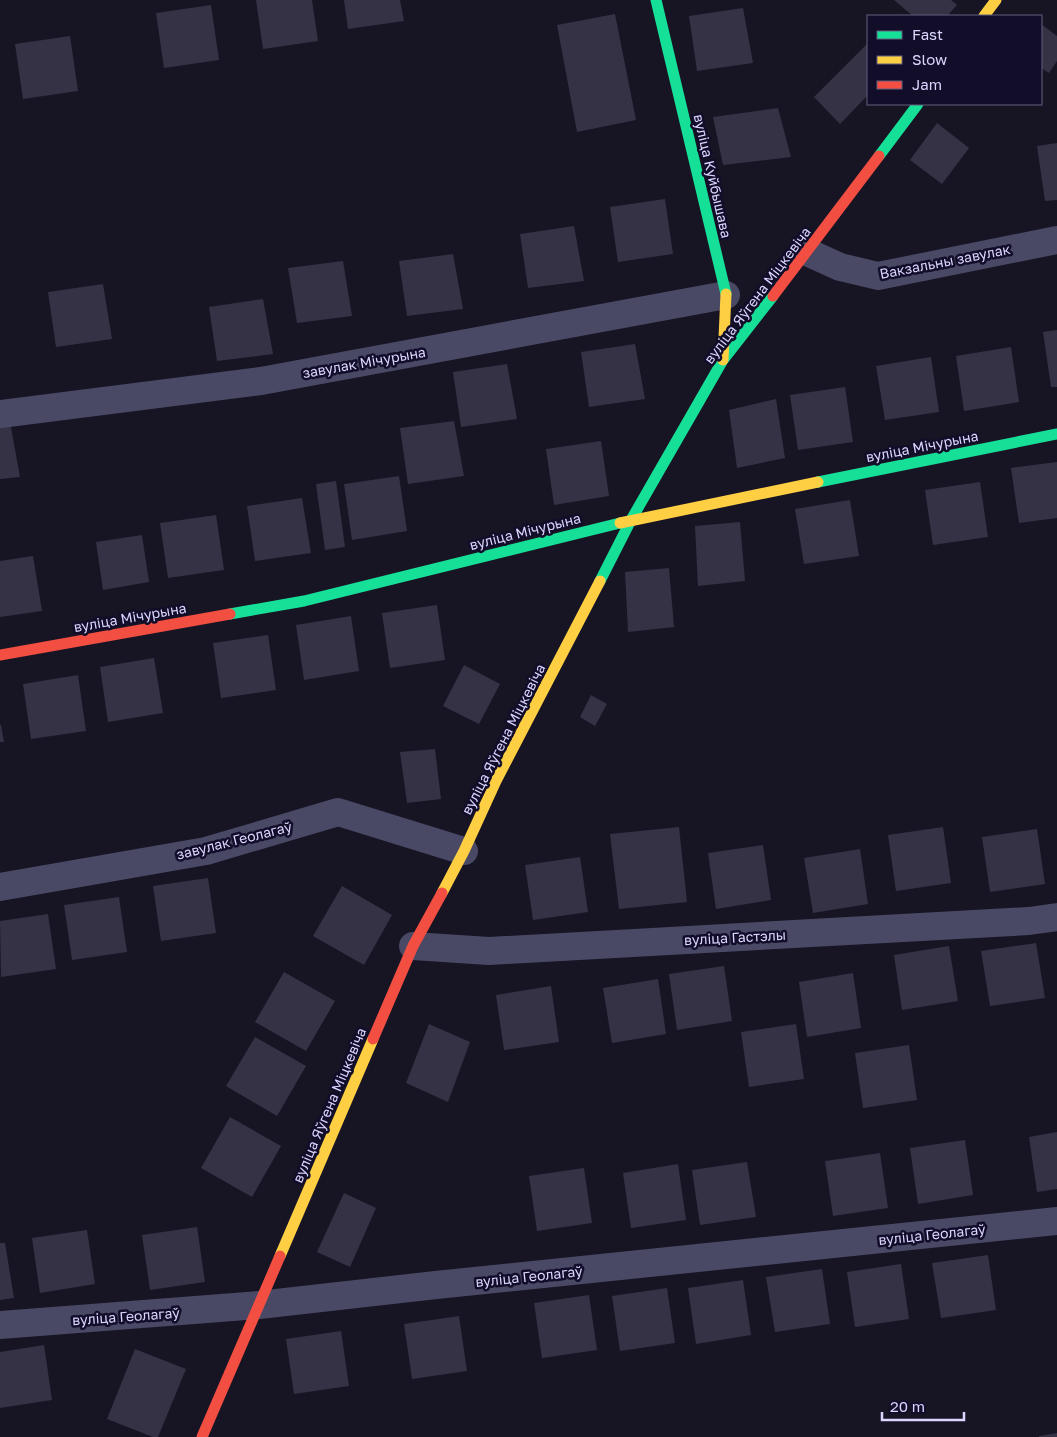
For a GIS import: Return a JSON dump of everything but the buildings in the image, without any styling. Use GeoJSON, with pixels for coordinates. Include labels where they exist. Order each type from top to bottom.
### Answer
{"type":"FeatureCollection","features":[{"type":"Feature","properties":{"kind":"street","name":"вуліца Куйбышава"},"geometry":{"type":"LineString","coordinates":[[656,0],[726,295],[723,360]]}},
{"type":"Feature","properties":{"kind":"street"},"geometry":{"type":"LineString","coordinates":[[985,15],[996,0]]}},
{"type":"Feature","properties":{"kind":"street","name":"вуліца Яўгена Міцкевіча"},"geometry":{"type":"LineString","coordinates":[[202,1437],[413,946],[464,851],[496,781],[631,520],[723,360],[917,105]]}},
{"type":"Feature","properties":{"kind":"street","name":"Вакзальны завулак"},"geometry":{"type":"LineString","coordinates":[[807,252],[840,267],[878,276],[1057,240]]}},
{"type":"Feature","properties":{"kind":"street","name":"завулак Мічурына"},"geometry":{"type":"LineString","coordinates":[[0,414],[261,381],[726,295]]}},
{"type":"Feature","properties":{"kind":"street","name":"вуліца Мічурына"},"geometry":{"type":"LineString","coordinates":[[0,655],[304,601],[631,520],[1057,434]]}},
{"type":"Feature","properties":{"kind":"street","name":"завулак Геолагаў"},"geometry":{"type":"LineString","coordinates":[[0,887],[206,851],[338,812],[464,851]]}},
{"type":"Feature","properties":{"kind":"street","name":"вуліца Гастэлы"},"geometry":{"type":"LineString","coordinates":[[413,946],[489,951],[1057,917]]}},
{"type":"Feature","properties":{"kind":"street","name":"вуліца Геолагаў"},"geometry":{"type":"LineString","coordinates":[[0,1325],[259,1305],[1057,1221]]}},
{"type":"Feature","properties":{"kind":"traffic: fast"},"geometry":{"type":"LineString","coordinates":[[656,0],[726,294]]}},
{"type":"Feature","properties":{"kind":"traffic: fast"},"geometry":{"type":"LineString","coordinates":[[879,156],[917,105]]}},
{"type":"Feature","properties":{"kind":"traffic: fast"},"geometry":{"type":"LineString","coordinates":[[600,581],[631,520],[723,360],[773,296]]}},
{"type":"Feature","properties":{"kind":"traffic: fast"},"geometry":{"type":"LineString","coordinates":[[818,482],[1057,434]]}},
{"type":"Feature","properties":{"kind":"traffic: fast"},"geometry":{"type":"LineString","coordinates":[[230,614],[304,601],[620,523]]}},
{"type":"Feature","properties":{"kind":"traffic: slow"},"geometry":{"type":"LineString","coordinates":[[985,15],[996,0]]}},
{"type":"Feature","properties":{"kind":"traffic: slow"},"geometry":{"type":"LineString","coordinates":[[723,360],[726,294]]}},
{"type":"Feature","properties":{"kind":"traffic: slow"},"geometry":{"type":"LineString","coordinates":[[620,523],[818,482]]}},
{"type":"Feature","properties":{"kind":"traffic: slow"},"geometry":{"type":"LineString","coordinates":[[442,893],[464,851],[496,781],[600,581]]}},
{"type":"Feature","properties":{"kind":"traffic: slow"},"geometry":{"type":"LineString","coordinates":[[280,1256],[373,1039]]}},
{"type":"Feature","properties":{"kind":"traffic: jam"},"geometry":{"type":"LineString","coordinates":[[773,296],[879,156]]}},
{"type":"Feature","properties":{"kind":"traffic: jam"},"geometry":{"type":"LineString","coordinates":[[0,655],[230,614]]}},
{"type":"Feature","properties":{"kind":"traffic: jam"},"geometry":{"type":"LineString","coordinates":[[373,1039],[413,946],[442,893]]}},
{"type":"Feature","properties":{"kind":"traffic: jam"},"geometry":{"type":"LineString","coordinates":[[202,1437],[280,1256]]}}]}
